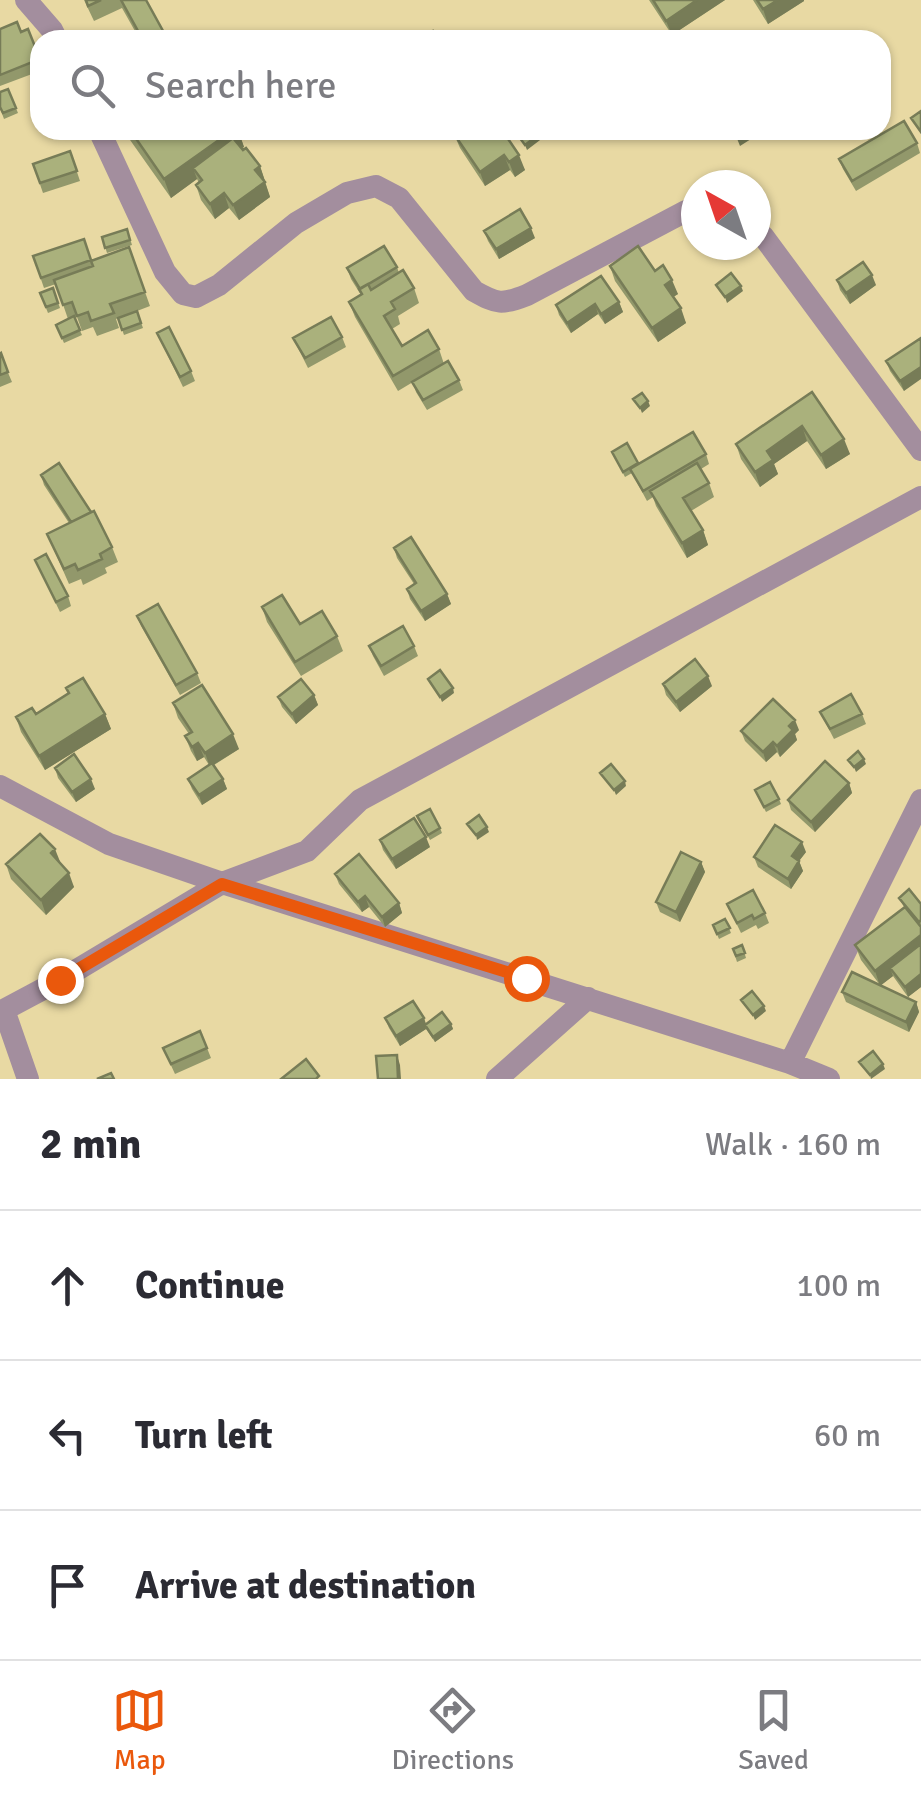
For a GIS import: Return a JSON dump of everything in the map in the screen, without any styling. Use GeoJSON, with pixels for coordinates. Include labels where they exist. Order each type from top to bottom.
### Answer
{"type":"FeatureCollection","features":[{"type":"Feature","properties":{"kind":"street"},"geometry":{"type":"LineString","coordinates":[[26,0],[52,30]]}},
{"type":"Feature","properties":{"kind":"street"},"geometry":{"type":"LineString","coordinates":[[104,140],[166,272],[182,294],[196,297],[219,285],[296,223],[346,193],[376,186],[399,198],[474,291],[505,303],[681,213]]}},
{"type":"Feature","properties":{"kind":"street"},"geometry":{"type":"LineString","coordinates":[[771,247],[921,450]]}},
{"type":"Feature","properties":{"kind":"street"},"geometry":{"type":"LineString","coordinates":[[28,1079],[2,1011],[222,884],[307,851],[360,800],[921,497]]}},
{"type":"Feature","properties":{"kind":"street"},"geometry":{"type":"LineString","coordinates":[[0,786],[109,844],[222,884],[588,998],[829,1079]]}},
{"type":"Feature","properties":{"kind":"street"},"geometry":{"type":"LineString","coordinates":[[790,1063],[921,800]]}},
{"type":"Feature","properties":{"kind":"street"},"geometry":{"type":"LineString","coordinates":[[496,1079],[588,998]]}},
{"type":"Feature","properties":{"kind":"building"},"geometry":{"type":"Polygon","coordinates":[[[121,0],[146,0],[162,30],[138,30],[121,0]]]}},
{"type":"Feature","properties":{"kind":"building"},"geometry":{"type":"Polygon","coordinates":[[[653,0],[697,0],[666,21],[653,0]]]}},
{"type":"Feature","properties":{"kind":"building"},"geometry":{"type":"Polygon","coordinates":[[[757,0],[778,0],[763,9],[757,0]]]}},
{"type":"Feature","properties":{"kind":"building"},"geometry":{"type":"Polygon","coordinates":[[[17,22],[21,32],[28,29],[30,63],[0,75],[0,29],[17,22]]]}},
{"type":"Feature","properties":{"kind":"building"},"geometry":{"type":"Polygon","coordinates":[[[8,89],[16,108],[3,113],[0,92],[8,89]]]}},
{"type":"Feature","properties":{"kind":"building"},"geometry":{"type":"Polygon","coordinates":[[[921,111],[921,132],[911,118],[921,111]]]}},
{"type":"Feature","properties":{"kind":"building"},"geometry":{"type":"Polygon","coordinates":[[[904,121],[917,143],[852,181],[839,159],[872,140],[891,140],[891,129],[904,121]]]}},
{"type":"Feature","properties":{"kind":"building"},"geometry":{"type":"Polygon","coordinates":[[[137,140],[219,140],[164,179],[137,140]]]}},
{"type":"Feature","properties":{"kind":"building"},"geometry":{"type":"Polygon","coordinates":[[[235,140],[260,166],[255,170],[265,182],[233,205],[224,193],[210,204],[196,185],[202,180],[193,168],[235,140]]]}},
{"type":"Feature","properties":{"kind":"building"},"geometry":{"type":"Polygon","coordinates":[[[458,140],[509,140],[519,155],[509,162],[504,155],[480,172],[458,140]]]}},
{"type":"Feature","properties":{"kind":"building"},"geometry":{"type":"Polygon","coordinates":[[[70,151],[77,171],[40,183],[33,164],[70,151]]]}},
{"type":"Feature","properties":{"kind":"building"},"geometry":{"type":"Polygon","coordinates":[[[520,209],[531,228],[496,249],[484,231],[520,209]]]}},
{"type":"Feature","properties":{"kind":"building"},"geometry":{"type":"Polygon","coordinates":[[[127,229],[130,240],[105,248],[102,237],[127,229]]]}},
{"type":"Feature","properties":{"kind":"building"},"geometry":{"type":"Polygon","coordinates":[[[84,239],[91,260],[41,278],[33,256],[84,239]]]}},
{"type":"Feature","properties":{"kind":"building"},"geometry":{"type":"Polygon","coordinates":[[[384,246],[397,267],[360,289],[347,268],[384,246]]]}},
{"type":"Feature","properties":{"kind":"building"},"geometry":{"type":"Polygon","coordinates":[[[638,246],[655,271],[663,265],[672,280],[665,285],[681,308],[652,328],[610,266],[638,246]]]}},
{"type":"Feature","properties":{"kind":"building"},"geometry":{"type":"Polygon","coordinates":[[[129,247],[145,292],[110,304],[114,313],[91,321],[88,312],[77,316],[72,302],[63,305],[54,280],[129,247]]]}},
{"type":"Feature","properties":{"kind":"building"},"geometry":{"type":"Polygon","coordinates":[[[863,262],[872,275],[846,293],[837,280],[863,262]]]}},
{"type":"Feature","properties":{"kind":"building"},"geometry":{"type":"Polygon","coordinates":[[[403,270],[414,288],[391,302],[395,309],[384,316],[402,346],[428,330],[439,349],[393,376],[349,302],[362,294],[359,289],[368,284],[371,290],[403,270]]]}},
{"type":"Feature","properties":{"kind":"building"},"geometry":{"type":"Polygon","coordinates":[[[731,273],[741,286],[725,297],[716,285],[731,273]]]}},
{"type":"Feature","properties":{"kind":"building"},"geometry":{"type":"Polygon","coordinates":[[[601,276],[619,302],[601,314],[595,304],[567,323],[556,305],[601,276]]]}},
{"type":"Feature","properties":{"kind":"building"},"geometry":{"type":"Polygon","coordinates":[[[53,288],[58,303],[46,307],[40,293],[53,288]]]}},
{"type":"Feature","properties":{"kind":"building"},"geometry":{"type":"Polygon","coordinates":[[[137,311],[141,323],[122,330],[118,318],[137,311]]]}},
{"type":"Feature","properties":{"kind":"building"},"geometry":{"type":"Polygon","coordinates":[[[74,316],[80,330],[62,338],[56,325],[74,316]]]}},
{"type":"Feature","properties":{"kind":"building"},"geometry":{"type":"Polygon","coordinates":[[[331,317],[342,337],[305,358],[293,338],[331,317]]]}},
{"type":"Feature","properties":{"kind":"building"},"geometry":{"type":"Polygon","coordinates":[[[169,327],[191,371],[180,377],[157,333],[169,327]]]}},
{"type":"Feature","properties":{"kind":"building"},"geometry":{"type":"Polygon","coordinates":[[[921,338],[921,367],[900,381],[886,361],[921,338]]]}},
{"type":"Feature","properties":{"kind":"building"},"geometry":{"type":"Polygon","coordinates":[[[0,354],[8,372],[0,375],[0,354]]]}},
{"type":"Feature","properties":{"kind":"building"},"geometry":{"type":"Polygon","coordinates":[[[448,361],[459,380],[423,400],[412,382],[448,361]]]}},
{"type":"Feature","properties":{"kind":"building"},"geometry":{"type":"Polygon","coordinates":[[[812,392],[844,439],[821,455],[802,426],[767,451],[773,460],[755,472],[736,444],[812,392]]]}},
{"type":"Feature","properties":{"kind":"building"},"geometry":{"type":"Polygon","coordinates":[[[642,393],[648,401],[640,408],[633,399],[642,393]]]}},
{"type":"Feature","properties":{"kind":"building"},"geometry":{"type":"Polygon","coordinates":[[[693,432],[706,454],[643,491],[630,469],[693,432]]]}},
{"type":"Feature","properties":{"kind":"building"},"geometry":{"type":"Polygon","coordinates":[[[627,443],[638,463],[623,472],[612,452],[627,443]]]}},
{"type":"Feature","properties":{"kind":"building"},"geometry":{"type":"Polygon","coordinates":[[[59,463],[91,512],[71,522],[41,475],[59,463]]]}},
{"type":"Feature","properties":{"kind":"building"},"geometry":{"type":"Polygon","coordinates":[[[697,463],[709,483],[683,498],[703,530],[682,543],[650,491],[697,463]]]}},
{"type":"Feature","properties":{"kind":"building"},"geometry":{"type":"Polygon","coordinates":[[[94,511],[112,547],[100,554],[102,559],[78,570],[75,564],[64,569],[47,534],[94,511]]]}},
{"type":"Feature","properties":{"kind":"building"},"geometry":{"type":"Polygon","coordinates":[[[411,537],[447,594],[421,611],[407,589],[416,583],[394,548],[411,537]]]}},
{"type":"Feature","properties":{"kind":"building"},"geometry":{"type":"Polygon","coordinates":[[[46,554],[68,596],[56,602],[35,560],[46,554]]]}},
{"type":"Feature","properties":{"kind":"building"},"geometry":{"type":"Polygon","coordinates":[[[282,595],[300,624],[322,611],[337,636],[295,662],[262,607],[282,595]]]}},
{"type":"Feature","properties":{"kind":"building"},"geometry":{"type":"Polygon","coordinates":[[[158,604],[197,673],[176,685],[137,616],[158,604]]]}},
{"type":"Feature","properties":{"kind":"building"},"geometry":{"type":"Polygon","coordinates":[[[403,626],[414,646],[381,666],[369,646],[403,626]]]}},
{"type":"Feature","properties":{"kind":"building"},"geometry":{"type":"Polygon","coordinates":[[[695,659],[708,676],[676,702],[663,684],[695,659]]]}},
{"type":"Feature","properties":{"kind":"building"},"geometry":{"type":"Polygon","coordinates":[[[440,670],[453,688],[440,697],[428,679],[440,670]]]}},
{"type":"Feature","properties":{"kind":"building"},"geometry":{"type":"Polygon","coordinates":[[[83,678],[105,714],[39,756],[16,717],[32,708],[36,714],[69,693],[66,688],[83,678]]]}},
{"type":"Feature","properties":{"kind":"building"},"geometry":{"type":"Polygon","coordinates":[[[301,679],[314,695],[292,714],[278,697],[301,679]]]}},
{"type":"Feature","properties":{"kind":"building"},"geometry":{"type":"Polygon","coordinates":[[[202,685],[233,734],[205,753],[198,743],[192,747],[185,736],[192,732],[173,703],[202,685]]]}},
{"type":"Feature","properties":{"kind":"building"},"geometry":{"type":"Polygon","coordinates":[[[851,694],[862,714],[830,729],[820,712],[851,694]]]}},
{"type":"Feature","properties":{"kind":"building"},"geometry":{"type":"Polygon","coordinates":[[[773,699],[795,720],[789,726],[793,730],[777,746],[773,742],[763,752],[741,731],[773,699]]]}},
{"type":"Feature","properties":{"kind":"building"},"geometry":{"type":"Polygon","coordinates":[[[858,751],[864,759],[854,767],[848,760],[858,751]]]}},
{"type":"Feature","properties":{"kind":"building"},"geometry":{"type":"Polygon","coordinates":[[[74,754],[91,779],[72,792],[55,768],[74,754]]]}},
{"type":"Feature","properties":{"kind":"building"},"geometry":{"type":"Polygon","coordinates":[[[825,761],[849,783],[811,822],[788,800],[825,761]]]}},
{"type":"Feature","properties":{"kind":"building"},"geometry":{"type":"Polygon","coordinates":[[[212,763],[223,779],[199,795],[188,779],[212,763]]]}},
{"type":"Feature","properties":{"kind":"building"},"geometry":{"type":"Polygon","coordinates":[[[611,764],[625,781],[614,790],[600,773],[611,764]]]}},
{"type":"Feature","properties":{"kind":"building"},"geometry":{"type":"Polygon","coordinates":[[[770,782],[779,799],[764,807],[755,790],[770,782]]]}},
{"type":"Feature","properties":{"kind":"building"},"geometry":{"type":"Polygon","coordinates":[[[430,809],[440,828],[428,835],[417,816],[430,809]]]}},
{"type":"Feature","properties":{"kind":"building"},"geometry":{"type":"Polygon","coordinates":[[[479,815],[487,827],[476,835],[467,824],[479,815]]]}},
{"type":"Feature","properties":{"kind":"building"},"geometry":{"type":"Polygon","coordinates":[[[414,818],[426,837],[392,859],[380,840],[414,818]]]}},
{"type":"Feature","properties":{"kind":"building"},"geometry":{"type":"Polygon","coordinates":[[[775,825],[802,842],[792,856],[799,861],[788,879],[754,857],[775,825]]]}},
{"type":"Feature","properties":{"kind":"building"},"geometry":{"type":"Polygon","coordinates":[[[40,834],[55,849],[51,853],[69,873],[41,900],[6,864],[40,834]]]}},
{"type":"Feature","properties":{"kind":"building"},"geometry":{"type":"Polygon","coordinates":[[[681,852],[701,862],[676,912],[656,902],[681,852]]]}},
{"type":"Feature","properties":{"kind":"building"},"geometry":{"type":"Polygon","coordinates":[[[359,854],[399,903],[382,917],[365,896],[358,902],[335,874],[359,854]]]}},
{"type":"Feature","properties":{"kind":"building"},"geometry":{"type":"Polygon","coordinates":[[[909,889],[921,904],[919,922],[899,898],[909,889]]]}},
{"type":"Feature","properties":{"kind":"building"},"geometry":{"type":"Polygon","coordinates":[[[753,890],[765,913],[737,923],[727,904],[753,890]]]}},
{"type":"Feature","properties":{"kind":"building"},"geometry":{"type":"Polygon","coordinates":[[[905,907],[921,927],[921,935],[875,971],[855,945],[905,907]]]}},
{"type":"Feature","properties":{"kind":"building"},"geometry":{"type":"Polygon","coordinates":[[[725,919],[730,928],[717,934],[713,925],[725,919]]]}},
{"type":"Feature","properties":{"kind":"building"},"geometry":{"type":"Polygon","coordinates":[[[921,944],[921,974],[905,987],[890,968],[921,944]]]}},
{"type":"Feature","properties":{"kind":"building"},"geometry":{"type":"Polygon","coordinates":[[[742,945],[745,953],[736,956],[733,949],[742,945]]]}},
{"type":"Feature","properties":{"kind":"building"},"geometry":{"type":"Polygon","coordinates":[[[852,972],[916,1002],[906,1022],[842,992],[852,972]]]}},
{"type":"Feature","properties":{"kind":"building"},"geometry":{"type":"Polygon","coordinates":[[[752,991],[764,1006],[753,1015],[741,1000],[752,991]]]}},
{"type":"Feature","properties":{"kind":"building"},"geometry":{"type":"Polygon","coordinates":[[[413,1001],[424,1018],[396,1036],[385,1018],[413,1001]]]}},
{"type":"Feature","properties":{"kind":"building"},"geometry":{"type":"Polygon","coordinates":[[[442,1012],[451,1024],[433,1037],[425,1025],[442,1012]]]}},
{"type":"Feature","properties":{"kind":"building"},"geometry":{"type":"Polygon","coordinates":[[[200,1031],[207,1048],[171,1064],[163,1048],[200,1031]]]}},
{"type":"Feature","properties":{"kind":"building"},"geometry":{"type":"Polygon","coordinates":[[[873,1051],[883,1064],[870,1075],[859,1062],[873,1051]]]}},
{"type":"Feature","properties":{"kind":"building"},"geometry":{"type":"Polygon","coordinates":[[[397,1055],[398,1079],[378,1079],[376,1056],[397,1055]]]}},
{"type":"Feature","properties":{"kind":"building"},"geometry":{"type":"Polygon","coordinates":[[[306,1059],[319,1076],[316,1079],[281,1079],[306,1059]]]}},
{"type":"Feature","properties":{"kind":"route"},"geometry":{"type":"LineString","coordinates":[[60,980],[222,884],[526,978]]}}]}
